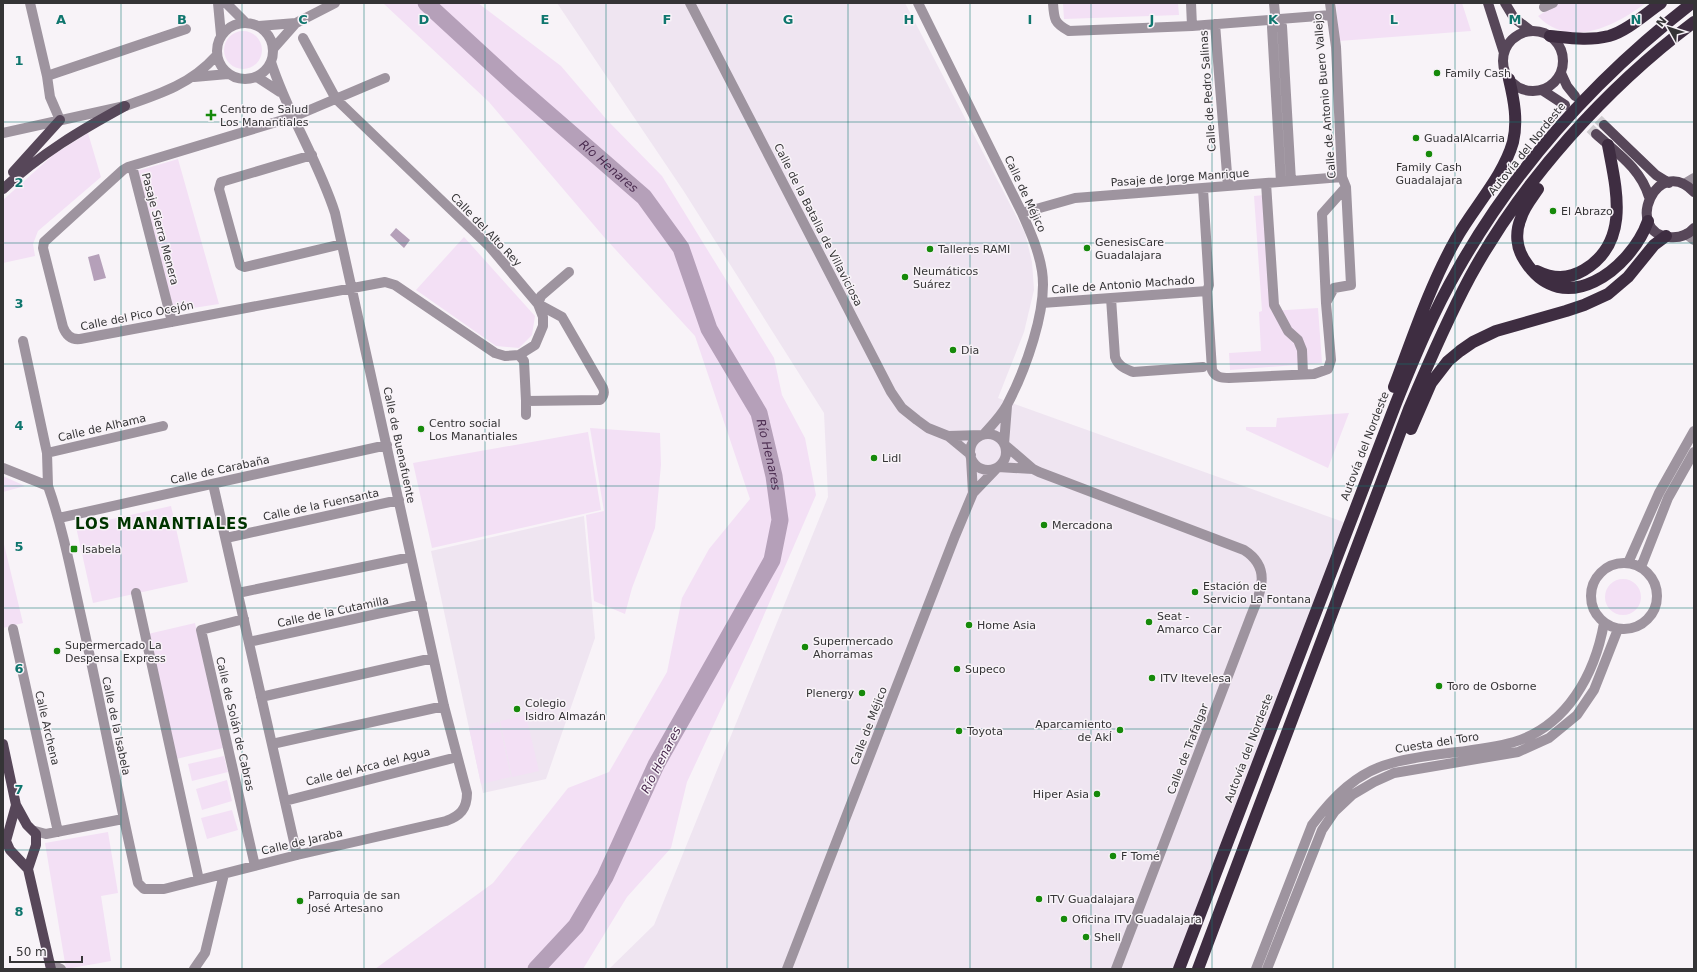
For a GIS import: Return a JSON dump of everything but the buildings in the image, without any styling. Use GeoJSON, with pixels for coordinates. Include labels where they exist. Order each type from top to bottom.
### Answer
{"type":"FeatureCollection","features":[{"type":"Feature","properties":{"kind":"highway"},"geometry":{"type":"LineString","coordinates":[[1550,36],[1579,40],[1610,36],[1629,26],[1661,3]]}},
{"type":"Feature","properties":{"kind":"highway","name":"Autovía del Nordeste"},"geometry":{"type":"LineString","coordinates":[[1178,969],[1349,524],[1419,347],[1457,270],[1489,217],[1532,159],[1591,92],[1642,44],[1692,3]]}},
{"type":"Feature","properties":{"kind":"highway"},"geometry":{"type":"LineString","coordinates":[[1198,969],[1297,703],[1432,353],[1450,316],[1482,257],[1522,198],[1568,139],[1626,79],[1694,22]]}},
{"type":"Feature","properties":{"kind":"highway"},"geometry":{"type":"LineString","coordinates":[[1648,221],[1641,239],[1626,258],[1603,277],[1588,285],[1566,288],[1552,285],[1539,278],[1522,258],[1517,242],[1518,225],[1525,210],[1540,187],[1607,108],[1655,63],[1694,30]]}},
{"type":"Feature","properties":{"kind":"highway"},"geometry":{"type":"LineString","coordinates":[[1349,524],[1371,449],[1426,304],[1456,240],[1509,152],[1513,140],[1515,115],[1509,79]]}},
{"type":"Feature","properties":{"kind":"highway"},"geometry":{"type":"LineString","coordinates":[[1527,265],[1550,276],[1558,277],[1574,275],[1588,267],[1608,245],[1616,226],[1618,208],[1608,145]]}},
{"type":"Feature","properties":{"kind":"highway"},"geometry":{"type":"LineString","coordinates":[[1297,703],[1323,654],[1417,413],[1431,383],[1440,370],[1460,351],[1496,330],[1584,305],[1608,294],[1628,277],[1654,245],[1666,236]]}},
{"type":"Feature","properties":{"kind":"highway"},"geometry":{"type":"LineString","coordinates":[[1171,969],[1247,768],[1282,697]]}},
{"type":"Feature","properties":{"kind":"main road"},"geometry":{"type":"LineString","coordinates":[[1488,3],[1504,54],[1504,67],[1509,79],[1514,84],[1527,90],[1542,90],[1565,105]]}},
{"type":"Feature","properties":{"kind":"main road"},"geometry":{"type":"LineString","coordinates":[[1505,3],[1514,18],[1531,31]]}},
{"type":"Feature","properties":{"kind":"main road"},"geometry":{"type":"LineString","coordinates":[[1504,54],[1509,42],[1515,37],[1531,31],[1538,31],[1550,36],[1561,48],[1563,56],[1561,72],[1556,80],[1542,90]]}},
{"type":"Feature","properties":{"kind":"main road"},"geometry":{"type":"LineString","coordinates":[[1561,72],[1567,86],[1575,96]]}},
{"type":"Feature","properties":{"kind":"main road"},"geometry":{"type":"LineString","coordinates":[[3,190],[29,166],[55,146],[125,106]]}},
{"type":"Feature","properties":{"kind":"main road"},"geometry":{"type":"LineString","coordinates":[[3,183],[60,120]]}},
{"type":"Feature","properties":{"kind":"main road"},"geometry":{"type":"LineString","coordinates":[[1604,125],[1656,175],[1669,183]]}},
{"type":"Feature","properties":{"kind":"main road"},"geometry":{"type":"LineString","coordinates":[[1596,134],[1639,174],[1645,183],[1649,197],[1646,209],[1648,221],[1659,233],[1666,236],[1690,237],[1694,228]]}},
{"type":"Feature","properties":{"kind":"main road"},"geometry":{"type":"LineString","coordinates":[[1649,197],[1661,186],[1669,183],[1684,184],[1694,192]]}},
{"type":"Feature","properties":{"kind":"main road"},"geometry":{"type":"LineString","coordinates":[[3,744],[16,805],[33,836],[28,869],[50,967]]}},
{"type":"Feature","properties":{"kind":"main road"},"geometry":{"type":"LineString","coordinates":[[16,805],[6,841],[7,846],[28,869]]}},
{"type":"Feature","properties":{"kind":"main road"},"geometry":{"type":"LineString","coordinates":[[8,831],[14,825],[33,836]]}},
{"type":"Feature","properties":{"kind":"main road"},"geometry":{"type":"LineString","coordinates":[[14,853],[24,855],[33,836]]}},
{"type":"Feature","properties":{"kind":"street"},"geometry":{"type":"LineString","coordinates":[[30,3],[47,76],[50,97],[60,120]]}},
{"type":"Feature","properties":{"kind":"street"},"geometry":{"type":"LineString","coordinates":[[218,3],[221,35]]}},
{"type":"Feature","properties":{"kind":"street"},"geometry":{"type":"LineString","coordinates":[[226,3],[245,22]]}},
{"type":"Feature","properties":{"kind":"street"},"geometry":{"type":"LineString","coordinates":[[273,49],[296,23],[335,3]]}},
{"type":"Feature","properties":{"kind":"street","name":"Calle de la Batalla de Villaviciosa"},"geometry":{"type":"LineString","coordinates":[[690,3],[891,392],[902,408],[928,428],[948,436],[971,457]]}},
{"type":"Feature","properties":{"kind":"street","name":"Calle de Méjico"},"geometry":{"type":"LineString","coordinates":[[918,3],[1022,213],[1034,242],[1042,270],[1044,293],[1028,354],[1007,406],[983,435]]}},
{"type":"Feature","properties":{"kind":"street"},"geometry":{"type":"LineString","coordinates":[[1053,3],[1053,16],[1057,24],[1069,31],[1216,24],[1276,23],[1331,15]]}},
{"type":"Feature","properties":{"kind":"street"},"geometry":{"type":"LineString","coordinates":[[1191,3],[1192,26]]}},
{"type":"Feature","properties":{"kind":"street"},"geometry":{"type":"LineString","coordinates":[[1274,3],[1276,23],[1272,27],[1286,182]]}},
{"type":"Feature","properties":{"kind":"street","name":"Calle de Antonio Buero Vallejo"},"geometry":{"type":"LineString","coordinates":[[1326,303],[1334,288],[1351,285],[1346,187],[1342,177],[1336,47],[1330,3]]}},
{"type":"Feature","properties":{"kind":"street"},"geometry":{"type":"LineString","coordinates":[[259,26],[269,36],[273,49],[271,62],[265,71],[257,77],[239,79],[228,74],[222,69],[216,56],[218,42],[221,35],[227,28],[235,24],[245,22],[259,26],[296,23]]}},
{"type":"Feature","properties":{"kind":"street","name":"Calle de Pedro Salinas"},"geometry":{"type":"LineString","coordinates":[[1216,24],[1228,186]]}},
{"type":"Feature","properties":{"kind":"street"},"geometry":{"type":"LineString","coordinates":[[47,76],[186,29]]}},
{"type":"Feature","properties":{"kind":"street","name":"Calle del Alto Rey"},"geometry":{"type":"LineString","coordinates":[[303,38],[336,99],[490,247],[538,304],[543,317],[540,337],[533,347],[519,355]]}},
{"type":"Feature","properties":{"kind":"street"},"geometry":{"type":"LineString","coordinates":[[3,132],[125,106],[157,94],[194,77],[216,56]]}},
{"type":"Feature","properties":{"kind":"street","name":"Calle de Buenafuente"},"geometry":{"type":"LineString","coordinates":[[271,62],[280,92],[312,155],[333,206],[444,706],[467,793],[467,803],[463,810]]}},
{"type":"Feature","properties":{"kind":"street"},"geometry":{"type":"LineString","coordinates":[[194,77],[228,74]]}},
{"type":"Feature","properties":{"kind":"street","name":"Calle de Buenafuente"},"geometry":{"type":"LineString","coordinates":[[257,77],[280,92]]}},
{"type":"Feature","properties":{"kind":"street","name":"Calle del Pico Ocejón"},"geometry":{"type":"LineString","coordinates":[[352,288],[77,340],[72,339],[66,334],[63,327],[43,248],[44,242],[123,170],[293,117],[385,78]]}},
{"type":"Feature","properties":{"kind":"street"},"geometry":{"type":"LineString","coordinates":[[312,155],[221,182],[219,189],[240,265],[245,267],[342,244]]}},
{"type":"Feature","properties":{"kind":"street","name":"Pasaje Sierra Menera"},"geometry":{"type":"LineString","coordinates":[[132,166],[172,322]]}},
{"type":"Feature","properties":{"kind":"street","name":"Pasaje de Jorge Manrique"},"geometry":{"type":"LineString","coordinates":[[1022,213],[1075,198],[1342,177]]}},
{"type":"Feature","properties":{"kind":"street"},"geometry":{"type":"LineString","coordinates":[[1684,184],[1694,178]]}},
{"type":"Feature","properties":{"kind":"street"},"geometry":{"type":"LineString","coordinates":[[1266,183],[1274,305],[1288,331],[1298,340],[1302,350],[1303,374]]}},
{"type":"Feature","properties":{"kind":"street","name":"Calle de Antonio Buero Vallejo"},"geometry":{"type":"LineString","coordinates":[[1229,378],[1303,374],[1322,372],[1328,369],[1331,360],[1326,303],[1322,214],[1346,187]]}},
{"type":"Feature","properties":{"kind":"street","name":"Calle de Antonio Machado"},"geometry":{"type":"LineString","coordinates":[[1203,189],[1209,285],[1207,291],[1212,370],[1214,375],[1229,378]]}},
{"type":"Feature","properties":{"kind":"street"},"geometry":{"type":"LineString","coordinates":[[526,401],[600,400],[605,392],[562,316],[538,304],[541,296],[569,272]]}},
{"type":"Feature","properties":{"kind":"street"},"geometry":{"type":"LineString","coordinates":[[352,288],[389,283],[495,353],[506,356],[519,355],[524,361],[526,415]]}},
{"type":"Feature","properties":{"kind":"street","name":"Calle de Antonio Machado"},"geometry":{"type":"LineString","coordinates":[[1042,303],[1207,291]]}},
{"type":"Feature","properties":{"kind":"street"},"geometry":{"type":"LineString","coordinates":[[1111,298],[1115,356],[1117,363],[1122,368],[1133,372],[1203,367]]}},
{"type":"Feature","properties":{"kind":"street","name":"Calle de la Isabela"},"geometry":{"type":"LineString","coordinates":[[23,341],[47,453],[48,486],[59,518],[138,883],[144,889]]}},
{"type":"Feature","properties":{"kind":"street","name":"Calle de Méjico"},"geometry":{"type":"LineString","coordinates":[[1005,445],[1007,406]]}},
{"type":"Feature","properties":{"kind":"street","name":"Calle de Alhama"},"geometry":{"type":"LineString","coordinates":[[47,453],[163,426]]}},
{"type":"Feature","properties":{"kind":"street"},"geometry":{"type":"LineString","coordinates":[[1628,563],[1659,493],[1694,431]]}},
{"type":"Feature","properties":{"kind":"street"},"geometry":{"type":"LineString","coordinates":[[983,435],[996,436],[1005,445],[1006,455],[1004,461],[997,468],[984,470],[974,463],[971,457],[971,446],[974,441],[983,435]]}},
{"type":"Feature","properties":{"kind":"street","name":"Calle de la Batalla de Villaviciosa"},"geometry":{"type":"LineString","coordinates":[[948,436],[983,435]]}},
{"type":"Feature","properties":{"kind":"street","name":"Calle de Carabaña"},"geometry":{"type":"LineString","coordinates":[[59,518],[387,445]]}},
{"type":"Feature","properties":{"kind":"street","name":"Calle de Trafalgar"},"geometry":{"type":"LineString","coordinates":[[1005,445],[1033,469]]}},
{"type":"Feature","properties":{"kind":"street"},"geometry":{"type":"LineString","coordinates":[[1641,567],[1668,498],[1694,452]]}},
{"type":"Feature","properties":{"kind":"street","name":"Calle de Méjico"},"geometry":{"type":"LineString","coordinates":[[971,457],[973,493]]}},
{"type":"Feature","properties":{"kind":"street"},"geometry":{"type":"LineString","coordinates":[[3,468],[48,486]]}},
{"type":"Feature","properties":{"kind":"street","name":"Calle de Méjico"},"geometry":{"type":"LineString","coordinates":[[789,968],[973,493],[997,468]]}},
{"type":"Feature","properties":{"kind":"street","name":"Calle de Trafalgar"},"geometry":{"type":"LineString","coordinates":[[997,468],[1033,469],[1244,550],[1255,559],[1262,572],[1262,587],[1250,621],[1116,969]]}},
{"type":"Feature","properties":{"kind":"street"},"geometry":{"type":"LineString","coordinates":[[213,484],[297,855]]}},
{"type":"Feature","properties":{"kind":"street","name":"Calle de la Fuensanta"},"geometry":{"type":"LineString","coordinates":[[226,538],[399,500]]}},
{"type":"Feature","properties":{"kind":"street"},"geometry":{"type":"LineString","coordinates":[[238,593],[412,557]]}},
{"type":"Feature","properties":{"kind":"street"},"geometry":{"type":"LineString","coordinates":[[1628,563],[1641,567],[1652,578],[1658,592],[1656,608],[1647,621],[1634,628],[1618,629],[1604,623],[1597,615],[1592,605],[1591,594],[1599,574],[1608,567],[1618,564],[1628,563]]}},
{"type":"Feature","properties":{"kind":"street"},"geometry":{"type":"LineString","coordinates":[[136,593],[199,880]]}},
{"type":"Feature","properties":{"kind":"street","name":"Calle de la Cutamilla"},"geometry":{"type":"LineString","coordinates":[[249,642],[422,604]]}},
{"type":"Feature","properties":{"kind":"street","name":"Calle de Solán de Cabras"},"geometry":{"type":"LineString","coordinates":[[244,619],[200,630],[256,866]]}},
{"type":"Feature","properties":{"kind":"street","name":"Cuesta del Toro"},"geometry":{"type":"LineString","coordinates":[[1256,969],[1312,825],[1327,804],[1346,786],[1369,772],[1391,763],[1515,742],[1544,728],[1565,710],[1584,685],[1601,642],[1604,623]]}},
{"type":"Feature","properties":{"kind":"street","name":"Calle Archena"},"geometry":{"type":"LineString","coordinates":[[13,629],[58,832]]}},
{"type":"Feature","properties":{"kind":"street"},"geometry":{"type":"LineString","coordinates":[[1267,969],[1322,830],[1336,811],[1352,795],[1374,782],[1394,773],[1518,752],[1550,738],[1577,715],[1594,690],[1618,629]]}},
{"type":"Feature","properties":{"kind":"street"},"geometry":{"type":"LineString","coordinates":[[261,697],[434,658]]}},
{"type":"Feature","properties":{"kind":"street"},"geometry":{"type":"LineString","coordinates":[[272,744],[444,706]]}},
{"type":"Feature","properties":{"kind":"street","name":"Calle del Arca del Agua"},"geometry":{"type":"LineString","coordinates":[[285,801],[457,757]]}},
{"type":"Feature","properties":{"kind":"street","name":"Calle de Jaraba"},"geometry":{"type":"LineString","coordinates":[[144,889],[164,889],[297,855],[446,822],[457,817],[463,810]]}},
{"type":"Feature","properties":{"kind":"street"},"geometry":{"type":"LineString","coordinates":[[33,836],[123,819]]}},
{"type":"Feature","properties":{"kind":"street"},"geometry":{"type":"LineString","coordinates":[[194,969],[205,953],[224,874]]}},
{"type":"Feature","properties":{"kind":"street"},"geometry":{"type":"LineString","coordinates":[[50,967],[61,969]]}},
{"type":"Feature","properties":{"kind":"shaded area"},"geometry":{"type":"Polygon","coordinates":[[[478,3],[561,66],[607,120],[662,176],[774,358],[782,395],[805,438],[816,495],[754,638],[687,782],[671,848],[627,897],[583,969],[375,969],[493,883],[568,788],[609,772],[667,672],[682,598],[709,549],[750,499],[695,336],[604,237],[489,102],[384,4],[478,3]]]}},
{"type":"Feature","properties":{"kind":"shaded area"},"geometry":{"type":"Polygon","coordinates":[[[557,3],[905,3],[1025,233],[1032,262],[1034,290],[1024,332],[998,398],[1349,524],[1176,969],[609,969],[654,925],[828,497],[824,413],[683,190],[557,3]]]}},
{"type":"Feature","properties":{"kind":"shaded area"},"geometry":{"type":"Polygon","coordinates":[[[1063,3],[1178,3],[1179,15],[1064,19],[1063,3]]]}},
{"type":"Feature","properties":{"kind":"shaded area"},"geometry":{"type":"Polygon","coordinates":[[[1336,3],[1462,3],[1471,31],[1339,41],[1336,3]]]}},
{"type":"Feature","properties":{"kind":"shaded area"},"geometry":{"type":"Polygon","coordinates":[[[1559,3],[1646,3],[1607,26],[1578,33],[1564,31],[1551,26],[1538,16],[1559,3]]]}},
{"type":"Feature","properties":{"kind":"shaded area"},"geometry":{"type":"Polygon","coordinates":[[[239,31],[247,31],[257,36],[261,43],[261,57],[257,64],[247,69],[239,69],[229,64],[227,61],[224,54],[224,46],[229,36],[232,34],[239,31]]]}},
{"type":"Feature","properties":{"kind":"shaded area"},"geometry":{"type":"Polygon","coordinates":[[[88,133],[101,177],[38,231],[33,244],[35,256],[3,263],[3,200],[53,155],[88,133]]]}},
{"type":"Feature","properties":{"kind":"shaded area"},"geometry":{"type":"Polygon","coordinates":[[[178,159],[219,304],[174,311],[137,171],[178,159]]]}},
{"type":"Feature","properties":{"kind":"shaded area"},"geometry":{"type":"Polygon","coordinates":[[[1264,195],[1271,311],[1318,308],[1322,363],[1230,370],[1229,353],[1261,351],[1259,312],[1262,311],[1254,196],[1264,195]]]}},
{"type":"Feature","properties":{"kind":"shaded area"},"geometry":{"type":"Polygon","coordinates":[[[396,228],[410,240],[404,248],[390,235],[396,228]]]}},
{"type":"Feature","properties":{"kind":"shaded area"},"geometry":{"type":"Polygon","coordinates":[[[464,237],[535,316],[532,335],[519,348],[496,346],[416,290],[464,237]]]}},
{"type":"Feature","properties":{"kind":"shaded area"},"geometry":{"type":"Polygon","coordinates":[[[99,254],[106,278],[94,281],[88,257],[99,254]]]}},
{"type":"Feature","properties":{"kind":"shaded area"},"geometry":{"type":"Polygon","coordinates":[[[1349,413],[1328,468],[1246,430],[1246,427],[1276,427],[1277,418],[1349,413]]]}},
{"type":"Feature","properties":{"kind":"shaded area"},"geometry":{"type":"Polygon","coordinates":[[[590,428],[660,433],[661,465],[655,528],[632,588],[625,614],[594,601],[586,515],[604,511],[590,428]]]}},
{"type":"Feature","properties":{"kind":"shaded area"},"geometry":{"type":"Polygon","coordinates":[[[588,432],[601,510],[432,548],[413,463],[588,432]]]}},
{"type":"Feature","properties":{"kind":"shaded area"},"geometry":{"type":"Polygon","coordinates":[[[3,476],[25,486],[3,492],[3,476]]]}},
{"type":"Feature","properties":{"kind":"shaded area"},"geometry":{"type":"Polygon","coordinates":[[[171,506],[188,582],[93,603],[76,527],[171,506]]]}},
{"type":"Feature","properties":{"kind":"shaded area","name":"Colegio Isidro Almazán"},"geometry":{"type":"Polygon","coordinates":[[[584,516],[595,638],[546,779],[483,793],[431,551],[584,516]]]}},
{"type":"Feature","properties":{"kind":"shaded area"},"geometry":{"type":"Polygon","coordinates":[[[3,540],[23,623],[3,628],[3,540]]]}},
{"type":"Feature","properties":{"kind":"shaded area"},"geometry":{"type":"Polygon","coordinates":[[[1626,579],[1636,584],[1640,590],[1640,604],[1636,610],[1630,614],[1620,615],[1610,610],[1606,604],[1605,594],[1610,584],[1616,580],[1626,579]]]}},
{"type":"Feature","properties":{"kind":"shaded area"},"geometry":{"type":"Polygon","coordinates":[[[195,623],[223,748],[176,759],[148,634],[195,623]]]}},
{"type":"Feature","properties":{"kind":"shaded area"},"geometry":{"type":"Polygon","coordinates":[[[526,715],[539,771],[512,777],[500,721],[526,715]]]}},
{"type":"Feature","properties":{"kind":"shaded area"},"geometry":{"type":"Polygon","coordinates":[[[499,722],[511,777],[481,784],[469,728],[499,722]]]}},
{"type":"Feature","properties":{"kind":"shaded area"},"geometry":{"type":"Polygon","coordinates":[[[224,756],[228,772],[192,781],[188,764],[224,756]]]}},
{"type":"Feature","properties":{"kind":"shaded area"},"geometry":{"type":"Polygon","coordinates":[[[227,780],[232,801],[202,810],[196,789],[227,780]]]}},
{"type":"Feature","properties":{"kind":"shaded area"},"geometry":{"type":"Polygon","coordinates":[[[232,810],[238,830],[207,839],[201,818],[232,810]]]}},
{"type":"Feature","properties":{"kind":"shaded area"},"geometry":{"type":"Polygon","coordinates":[[[108,832],[118,893],[101,896],[111,961],[66,969],[45,843],[108,832]]]}},
{"type":"Feature","properties":{"kind":"waterway","name":"Río Henares"},"geometry":{"type":"LineString","coordinates":[[426,3],[514,84],[644,197],[681,248],[709,329],[759,413],[774,476],[780,520],[772,560],[656,765],[605,877],[576,926],[536,969]]}},
{"type":"Feature","properties":{"kind":"tunnel"},"geometry":{"type":"LineString","coordinates":[[1577,98],[1604,125]]}},
{"type":"Feature","properties":{"kind":"tunnel"},"geometry":{"type":"LineString","coordinates":[[1568,108],[1596,134]]}},
{"type":"Feature","properties":{"kind":"place","name":"Family Cash"},"geometry":{"type":"Point","coordinates":[1437,73]}},
{"type":"Feature","properties":{"kind":"place","name":"Centro de Salud Los Manantiales"},"geometry":{"type":"Point","coordinates":[211,115]}},
{"type":"Feature","properties":{"kind":"place","name":"GuadalAlcarria"},"geometry":{"type":"Point","coordinates":[1416,138]}},
{"type":"Feature","properties":{"kind":"place","name":"Family Cash Guadalajara"},"geometry":{"type":"Point","coordinates":[1429,154]}},
{"type":"Feature","properties":{"kind":"place","name":"El Abrazo"},"geometry":{"type":"Point","coordinates":[1553,211]}},
{"type":"Feature","properties":{"kind":"place","name":"GenesisCare Guadalajara"},"geometry":{"type":"Point","coordinates":[1087,248]}},
{"type":"Feature","properties":{"kind":"place","name":"Talleres RAMI"},"geometry":{"type":"Point","coordinates":[930,249]}},
{"type":"Feature","properties":{"kind":"place","name":"Neumáticos Suárez"},"geometry":{"type":"Point","coordinates":[905,277]}},
{"type":"Feature","properties":{"kind":"place","name":"Dia"},"geometry":{"type":"Point","coordinates":[953,350]}},
{"type":"Feature","properties":{"kind":"place","name":"Centro social Los Manantiales"},"geometry":{"type":"Point","coordinates":[421,429]}},
{"type":"Feature","properties":{"kind":"place","name":"Lidl"},"geometry":{"type":"Point","coordinates":[874,458]}},
{"type":"Feature","properties":{"kind":"place","name":"Mercadona"},"geometry":{"type":"Point","coordinates":[1044,525]}},
{"type":"Feature","properties":{"kind":"place","name":"Isabela"},"geometry":{"type":"Point","coordinates":[74,549]}},
{"type":"Feature","properties":{"kind":"place","name":"Estación de Servicio La Fontana"},"geometry":{"type":"Point","coordinates":[1195,592]}},
{"type":"Feature","properties":{"kind":"place","name":"Seat - Amarco Car"},"geometry":{"type":"Point","coordinates":[1149,622]}},
{"type":"Feature","properties":{"kind":"place","name":"Home Asia"},"geometry":{"type":"Point","coordinates":[969,625]}},
{"type":"Feature","properties":{"kind":"place","name":"Supermercado Ahorramas"},"geometry":{"type":"Point","coordinates":[805,647]}},
{"type":"Feature","properties":{"kind":"place","name":"Supermercado La Despensa Express"},"geometry":{"type":"Point","coordinates":[57,651]}},
{"type":"Feature","properties":{"kind":"place","name":"Supeco"},"geometry":{"type":"Point","coordinates":[957,669]}},
{"type":"Feature","properties":{"kind":"place","name":"ITV Itevelesa"},"geometry":{"type":"Point","coordinates":[1152,678]}},
{"type":"Feature","properties":{"kind":"place","name":"Toro de Osborne"},"geometry":{"type":"Point","coordinates":[1439,686]}},
{"type":"Feature","properties":{"kind":"place","name":"Plenergy"},"geometry":{"type":"Point","coordinates":[862,693]}},
{"type":"Feature","properties":{"kind":"place","name":"Colegio Isidro Almazán"},"geometry":{"type":"Point","coordinates":[517,709]}},
{"type":"Feature","properties":{"kind":"place","name":"Aparcamiento de AkÍ"},"geometry":{"type":"Point","coordinates":[1120,730]}},
{"type":"Feature","properties":{"kind":"place","name":"Toyota"},"geometry":{"type":"Point","coordinates":[959,731]}},
{"type":"Feature","properties":{"kind":"place","name":"Hiper Asia"},"geometry":{"type":"Point","coordinates":[1097,794]}},
{"type":"Feature","properties":{"kind":"place","name":"F Tomé"},"geometry":{"type":"Point","coordinates":[1113,856]}},
{"type":"Feature","properties":{"kind":"place","name":"ITV Guadalajara"},"geometry":{"type":"Point","coordinates":[1039,899]}},
{"type":"Feature","properties":{"kind":"place","name":"Parroquia de san José Artesano"},"geometry":{"type":"Point","coordinates":[300,901]}},
{"type":"Feature","properties":{"kind":"place","name":"Oficina ITV Guadalajara"},"geometry":{"type":"Point","coordinates":[1064,919]}},
{"type":"Feature","properties":{"kind":"place","name":"Shell"},"geometry":{"type":"Point","coordinates":[1086,937]}},
{"type":"Feature","properties":{"kind":"district","name":"LOS MANANTIALES"},"geometry":{"type":"Point","coordinates":[162,524]}}]}
